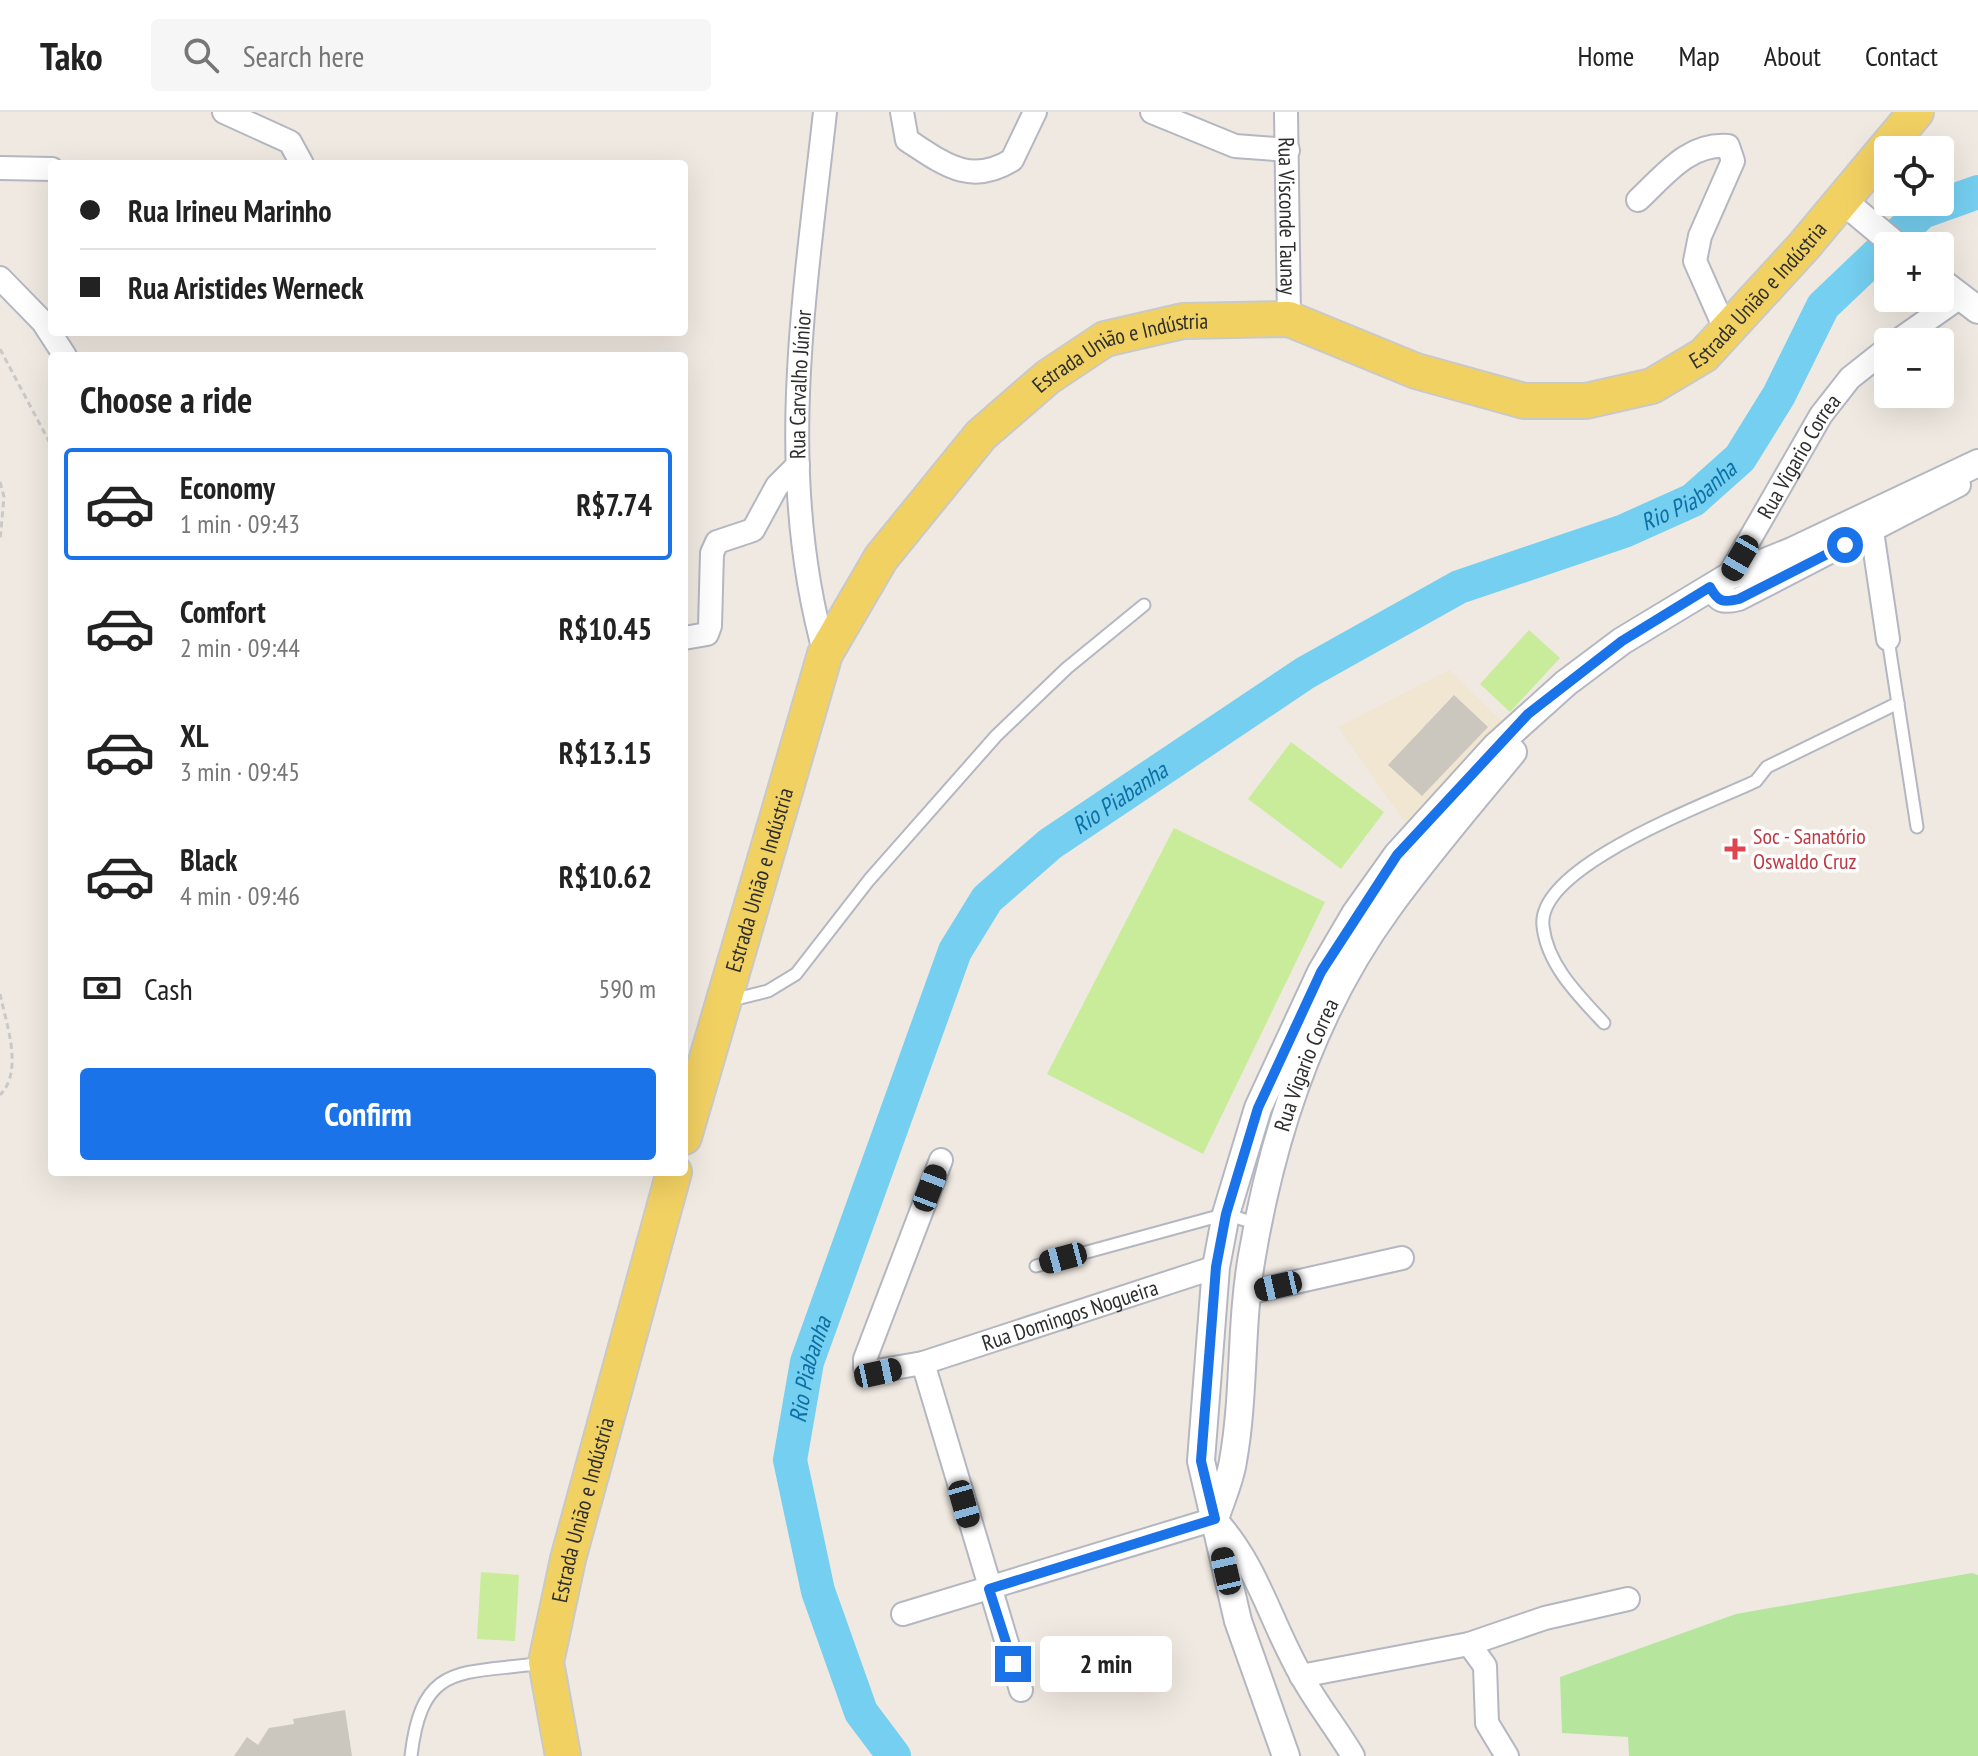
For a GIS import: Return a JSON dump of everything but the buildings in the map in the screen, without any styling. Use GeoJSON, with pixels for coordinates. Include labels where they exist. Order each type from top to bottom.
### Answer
{"type":"FeatureCollection","features":[{"type":"Feature","properties":{"kind":"main road","name":"Estrada União e Indústria"},"geometry":{"type":"LineString","coordinates":[[688,1123],[825,654],[881,558],[981,435],[1048,377],[1105,339],[1183,321],[1289,319],[1416,371],[1524,401],[1586,401],[1652,386],[1704,355],[1916,112]]}},
{"type":"Feature","properties":{"kind":"main road","name":"Estrada União e Indústria"},"geometry":{"type":"LineString","coordinates":[[563,1756],[546,1662],[568,1559],[673,1176]]}},
{"type":"Feature","properties":{"kind":"street"},"geometry":{"type":"LineString","coordinates":[[224,112],[290,142],[300,160]]}},
{"type":"Feature","properties":{"kind":"street","name":"Rua Carvalho Júnior"},"geometry":{"type":"LineString","coordinates":[[825,112],[797,365],[798,465],[808,595],[825,654]]}},
{"type":"Feature","properties":{"kind":"street"},"geometry":{"type":"LineString","coordinates":[[902,112],[907,140],[949,167],[983,174],[1012,160],[1035,112]]}},
{"type":"Feature","properties":{"kind":"street"},"geometry":{"type":"LineString","coordinates":[[1152,112],[1235,146],[1288,150]]}},
{"type":"Feature","properties":{"kind":"street","name":"Rua Visconde Taunay"},"geometry":{"type":"LineString","coordinates":[[1286,112],[1289,319]]}},
{"type":"Feature","properties":{"kind":"street"},"geometry":{"type":"LineString","coordinates":[[1638,200],[1689,153],[1712,145],[1728,146],[1733,161],[1700,236],[1695,261],[1726,331]]}},
{"type":"Feature","properties":{"kind":"street"},"geometry":{"type":"LineString","coordinates":[[0,168],[48,169]]}},
{"type":"Feature","properties":{"kind":"street"},"geometry":{"type":"LineString","coordinates":[[1842,200],[1880,232]]}},
{"type":"Feature","properties":{"kind":"street"},"geometry":{"type":"LineString","coordinates":[[0,278],[48,330]]}},
{"type":"Feature","properties":{"kind":"street"},"geometry":{"type":"LineString","coordinates":[[1915,328],[1959,296]]}},
{"type":"Feature","properties":{"kind":"street","name":"Rua Vigario Correa"},"geometry":{"type":"LineString","coordinates":[[1215,1519],[1233,1461],[1247,1293],[1277,1137],[1303,1062],[1380,899],[1397,855],[1495,747],[1566,683],[1622,641],[1719,582],[1763,518],[1821,415],[1850,378],[1874,359]]}},
{"type":"Feature","properties":{"kind":"street"},"geometry":{"type":"LineString","coordinates":[[1978,463],[1719,582],[1716,599],[1724,602],[1739,599],[1978,475]]}},
{"type":"Feature","properties":{"kind":"street"},"geometry":{"type":"LineString","coordinates":[[688,637],[707,634],[710,626],[712,553],[717,542],[753,530],[777,486],[798,465]]}},
{"type":"Feature","properties":{"kind":"street"},"geometry":{"type":"LineString","coordinates":[[1763,518],[1761,529],[1768,544],[1792,551]]}},
{"type":"Feature","properties":{"kind":"street"},"geometry":{"type":"LineString","coordinates":[[1872,531],[1888,639]]}},
{"type":"Feature","properties":{"kind":"street","name":"Rua Vigario Correa"},"geometry":{"type":"LineString","coordinates":[[1353,1756],[1301,1676],[1258,1582],[1234,1539],[1215,1519],[1201,1461],[1216,1267],[1226,1214],[1258,1108],[1321,972],[1380,899]]}},
{"type":"Feature","properties":{"kind":"street","name":"Rua Domingos Nogueira"},"geometry":{"type":"LineString","coordinates":[[941,1160],[865,1359],[865,1367],[871,1372],[923,1363],[1216,1267]]}},
{"type":"Feature","properties":{"kind":"street"},"geometry":{"type":"LineString","coordinates":[[1247,1293],[1402,1258]]}},
{"type":"Feature","properties":{"kind":"street"},"geometry":{"type":"LineString","coordinates":[[923,1363],[1021,1690]]}},
{"type":"Feature","properties":{"kind":"street"},"geometry":{"type":"LineString","coordinates":[[903,1614],[1215,1519],[1238,1621],[1286,1756]]}},
{"type":"Feature","properties":{"kind":"street"},"geometry":{"type":"LineString","coordinates":[[1301,1676],[1469,1644],[1545,1618],[1628,1599]]}},
{"type":"Feature","properties":{"kind":"street"},"geometry":{"type":"LineString","coordinates":[[1469,1644],[1485,1666],[1487,1723],[1507,1756]]}},
{"type":"Feature","properties":{"kind":"lane"},"geometry":{"type":"LineString","coordinates":[[723,1002],[768,991],[796,974],[869,880],[996,736],[1067,668],[1144,605]]}},
{"type":"Feature","properties":{"kind":"lane"},"geometry":{"type":"LineString","coordinates":[[1888,639],[1917,827]]}},
{"type":"Feature","properties":{"kind":"lane"},"geometry":{"type":"LineString","coordinates":[[1604,1023],[1567,982],[1551,952],[1543,926],[1546,904],[1557,888],[1592,859],[1756,781],[1767,767],[1898,703]]}},
{"type":"Feature","properties":{"kind":"lane"},"geometry":{"type":"LineString","coordinates":[[1036,1266],[1226,1214],[1258,1224]]}},
{"type":"Feature","properties":{"kind":"lane"},"geometry":{"type":"LineString","coordinates":[[411,1756],[415,1721],[433,1688],[457,1674],[546,1662]]}},
{"type":"Feature","properties":{"kind":"path"},"geometry":{"type":"LineString","coordinates":[[0,349],[48,439]]}},
{"type":"Feature","properties":{"kind":"path"},"geometry":{"type":"LineString","coordinates":[[0,482],[4,497],[0,541]]}},
{"type":"Feature","properties":{"kind":"path"},"geometry":{"type":"LineString","coordinates":[[0,994],[10,1038],[11,1074],[0,1095]]}},
{"type":"Feature","properties":{"kind":"shaded area"},"geometry":{"type":"Polygon","coordinates":[[[1449,670],[1503,723],[1408,826],[1338,727],[1449,670]]]}},
{"type":"Feature","properties":{"kind":"green space"},"geometry":{"type":"Polygon","coordinates":[[[1529,630],[1560,658],[1510,712],[1480,684],[1529,630]]]}},
{"type":"Feature","properties":{"kind":"green space"},"geometry":{"type":"Polygon","coordinates":[[[1291,742],[1384,812],[1341,869],[1248,799],[1291,742]]]}},
{"type":"Feature","properties":{"kind":"green space"},"geometry":{"type":"Polygon","coordinates":[[[1174,828],[1325,902],[1203,1154],[1047,1074],[1174,828]]]}},
{"type":"Feature","properties":{"kind":"green space"},"geometry":{"type":"Polygon","coordinates":[[[481,1572],[519,1575],[515,1641],[477,1639],[481,1572]]]}},
{"type":"Feature","properties":{"kind":"green space"},"geometry":{"type":"Polygon","coordinates":[[[1972,1573],[1978,1575],[1978,1756],[1629,1756],[1628,1737],[1562,1733],[1560,1677],[1736,1614],[1972,1573]]]}},
{"type":"Feature","properties":{"kind":"waterway","name":"Rio Piabanha"},"geometry":{"type":"LineString","coordinates":[[894,1756],[861,1712],[818,1591],[790,1460],[807,1362],[955,951],[987,899],[1050,844],[1305,673],[1459,587],[1624,531],[1693,500],[1740,458],[1779,395],[1823,306],[1922,212],[1978,192]]}},
{"type":"Feature","properties":{"kind":"place","name":"Soc - Sanatório Oswaldo Cruz"},"geometry":{"type":"Point","coordinates":[1735,849]}},
{"type":"Feature","properties":{"kind":"route"},"geometry":{"type":"LineString","coordinates":[[1013,1664],[989,1589],[1215,1519],[1201,1461],[1216,1267],[1226,1214],[1258,1108],[1293,1028],[1355,914],[1397,855],[1528,714],[1622,641],[1710,587],[1716,599],[1724,602],[1739,599],[1845,545]]}}]}
